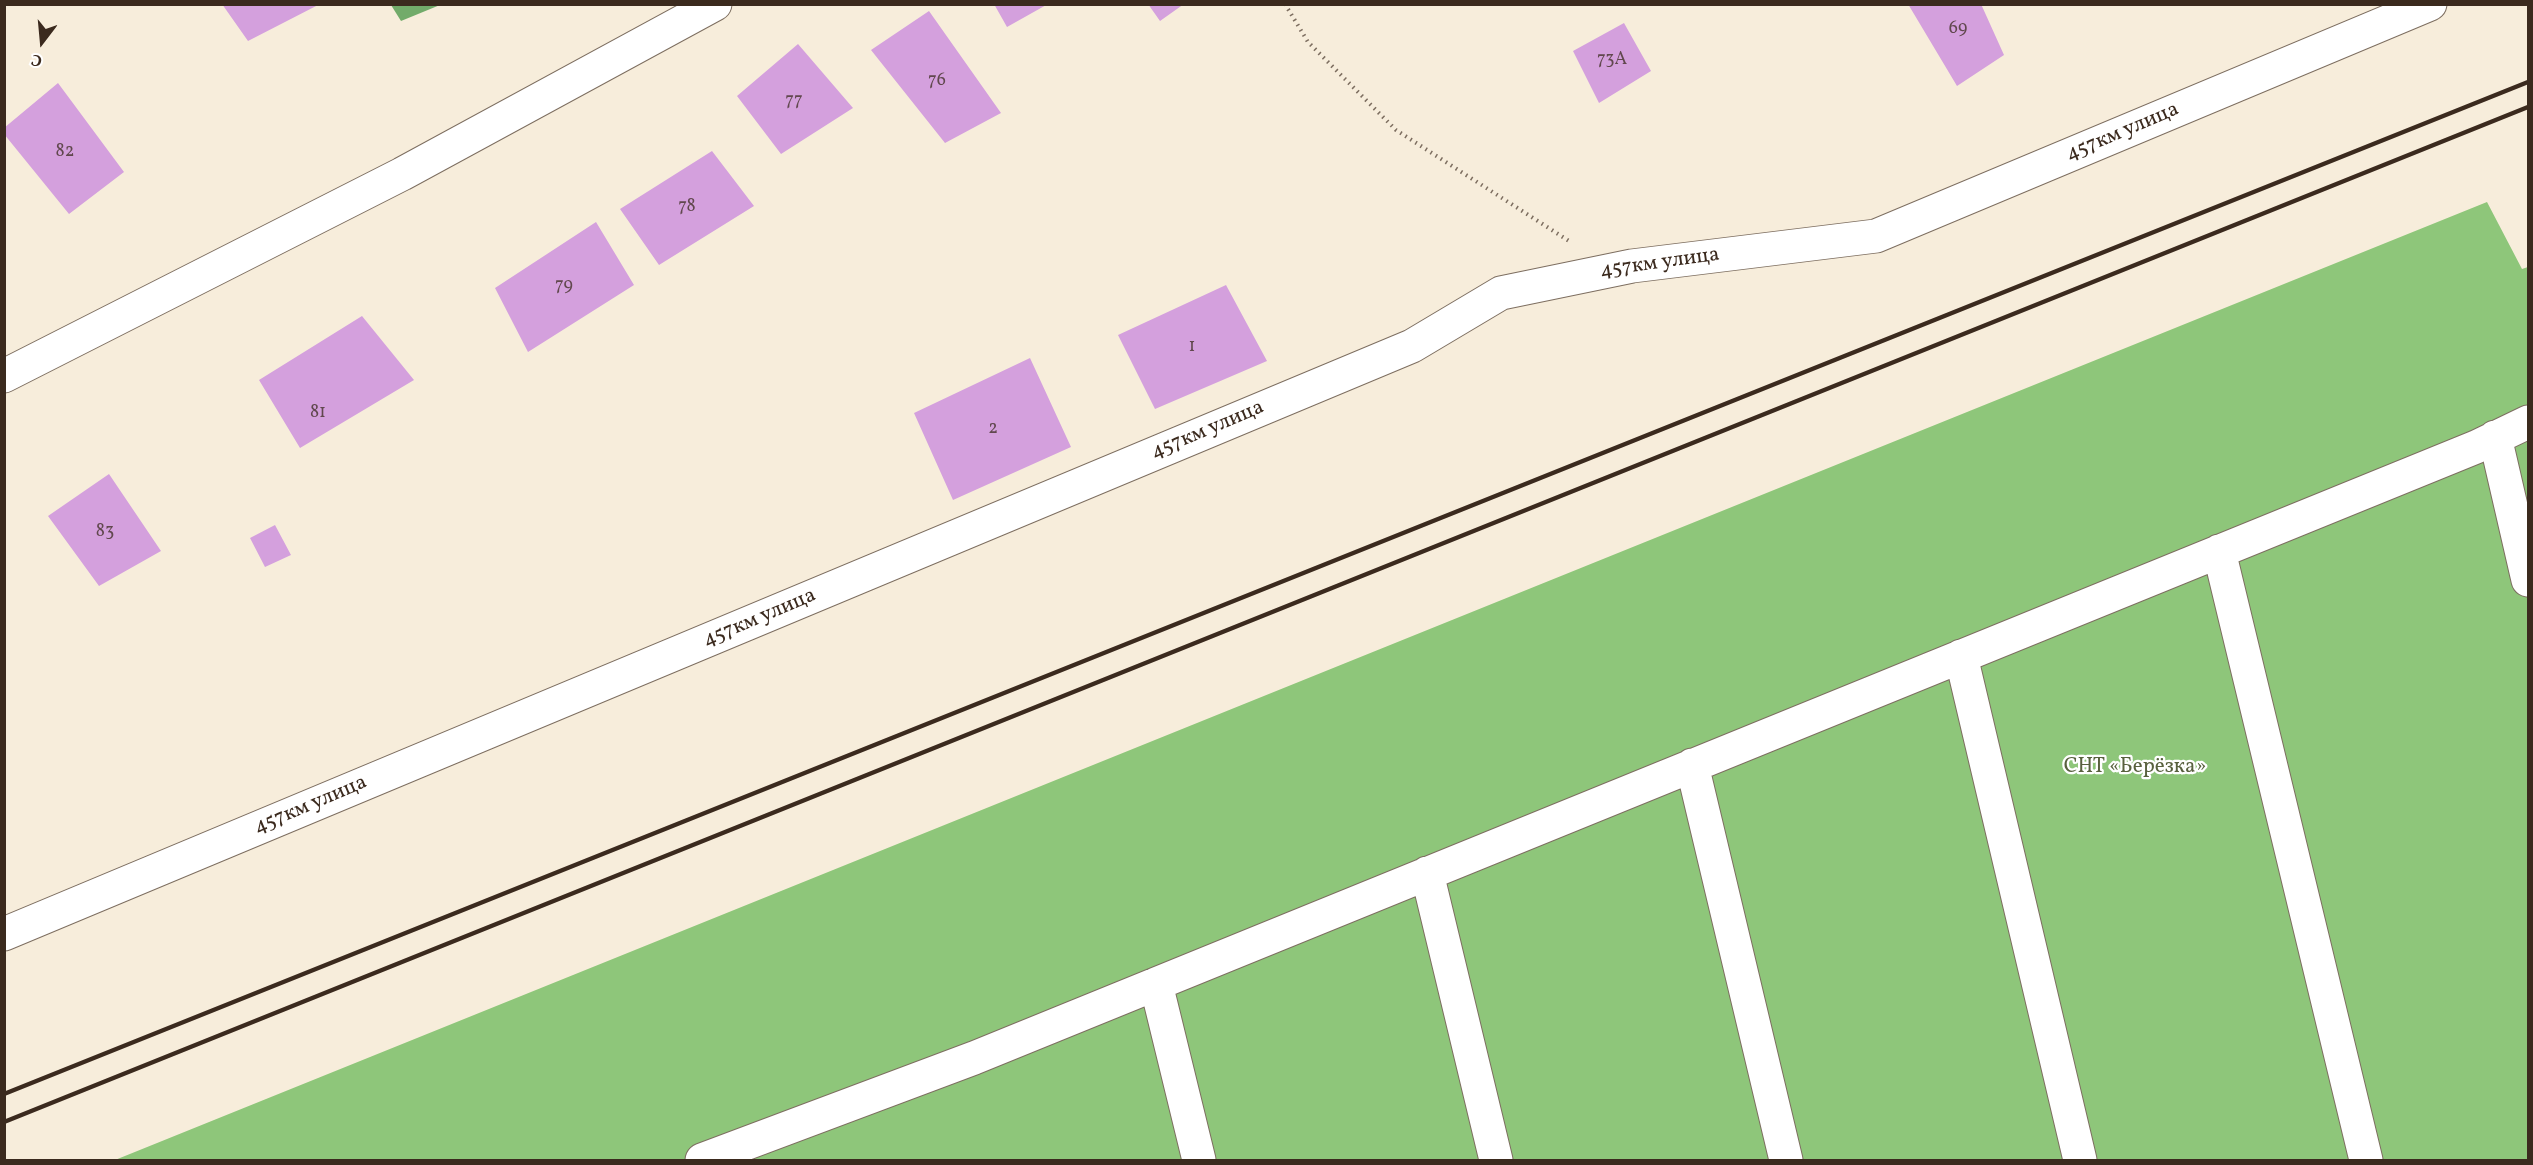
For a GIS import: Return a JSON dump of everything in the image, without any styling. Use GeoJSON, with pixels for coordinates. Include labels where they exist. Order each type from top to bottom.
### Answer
{"type":"FeatureCollection","features":[{"type":"Feature","properties":{"kind":"street"},"geometry":{"type":"LineString","coordinates":[[4,376],[402,174],[715,4]]}},
{"type":"Feature","properties":{"kind":"street","name":"457км улица"},"geometry":{"type":"LineString","coordinates":[[4,934],[1412,346],[1501,293],[1632,266],[1876,236],[2430,4]]}},
{"type":"Feature","properties":{"kind":"street"},"geometry":{"type":"LineString","coordinates":[[702,1161],[974,1058],[2219,551],[2529,422]]}},
{"type":"Feature","properties":{"kind":"street"},"geometry":{"type":"LineString","coordinates":[[2495,438],[2529,580]]}},
{"type":"Feature","properties":{"kind":"street"},"geometry":{"type":"LineString","coordinates":[[2219,551],[2366,1161]]}},
{"type":"Feature","properties":{"kind":"street"},"geometry":{"type":"LineString","coordinates":[[1961,656],[2080,1161]]}},
{"type":"Feature","properties":{"kind":"street"},"geometry":{"type":"LineString","coordinates":[[1692,765],[1786,1161]]}},
{"type":"Feature","properties":{"kind":"street"},"geometry":{"type":"LineString","coordinates":[[1427,873],[1496,1161]]}},
{"type":"Feature","properties":{"kind":"street"},"geometry":{"type":"LineString","coordinates":[[1156,984],[1199,1161]]}},
{"type":"Feature","properties":{"kind":"path"},"geometry":{"type":"LineString","coordinates":[[1284,4],[1308,42],[1396,130],[1572,243]]}},
{"type":"Feature","properties":{"kind":"green space"},"geometry":{"type":"Polygon","coordinates":[[[391,5],[440,5],[401,21],[391,5]]]}},
{"type":"Feature","properties":{"kind":"green space","name":"СНТ «Берёзка»"},"geometry":{"type":"Polygon","coordinates":[[[2487,202],[2522,269],[2528,267],[2528,1160],[115,1160],[2487,202]]]}},
{"type":"Feature","properties":{"kind":"building"},"geometry":{"type":"Polygon","coordinates":[[[222,4],[320,4],[248,41],[222,4]]]}},
{"type":"Feature","properties":{"kind":"building"},"geometry":{"type":"Polygon","coordinates":[[[994,4],[1048,4],[1007,27],[994,4]]]}},
{"type":"Feature","properties":{"kind":"building"},"geometry":{"type":"Polygon","coordinates":[[[1148,4],[1184,4],[1160,21],[1148,4]]]}},
{"type":"Feature","properties":{"kind":"building"},"geometry":{"type":"Polygon","coordinates":[[[1908,4],[1981,4],[2004,55],[1957,86],[1908,4]]]}},
{"type":"Feature","properties":{"kind":"building"},"geometry":{"type":"Polygon","coordinates":[[[929,11],[1001,113],[945,143],[871,50],[929,11]]]}},
{"type":"Feature","properties":{"kind":"building"},"geometry":{"type":"Polygon","coordinates":[[[1624,23],[1651,71],[1599,103],[1573,51],[1624,23]]]}},
{"type":"Feature","properties":{"kind":"building"},"geometry":{"type":"Polygon","coordinates":[[[798,44],[853,108],[781,154],[737,96],[798,44]]]}},
{"type":"Feature","properties":{"kind":"building"},"geometry":{"type":"Polygon","coordinates":[[[58,83],[124,172],[69,214],[4,134],[4,128],[58,83]]]}},
{"type":"Feature","properties":{"kind":"building"},"geometry":{"type":"Polygon","coordinates":[[[712,151],[754,206],[659,265],[620,209],[712,151]]]}},
{"type":"Feature","properties":{"kind":"building"},"geometry":{"type":"Polygon","coordinates":[[[596,222],[634,285],[528,352],[495,288],[596,222]]]}},
{"type":"Feature","properties":{"kind":"building"},"geometry":{"type":"Polygon","coordinates":[[[1226,285],[1267,361],[1155,409],[1118,335],[1226,285]]]}},
{"type":"Feature","properties":{"kind":"building"},"geometry":{"type":"Polygon","coordinates":[[[362,316],[414,380],[300,448],[259,380],[362,316]]]}},
{"type":"Feature","properties":{"kind":"building"},"geometry":{"type":"Polygon","coordinates":[[[1030,358],[1071,447],[953,500],[914,413],[1030,358]]]}},
{"type":"Feature","properties":{"kind":"building"},"geometry":{"type":"Polygon","coordinates":[[[109,474],[161,551],[99,586],[48,516],[109,474]]]}},
{"type":"Feature","properties":{"kind":"building"},"geometry":{"type":"Polygon","coordinates":[[[275,525],[291,555],[265,567],[250,538],[275,525]]]}},
{"type":"Feature","properties":{"kind":"railway"},"geometry":{"type":"LineString","coordinates":[[4,1094],[2528,82]]}},
{"type":"Feature","properties":{"kind":"railway"},"geometry":{"type":"LineString","coordinates":[[4,1122],[2528,107]]}}]}
